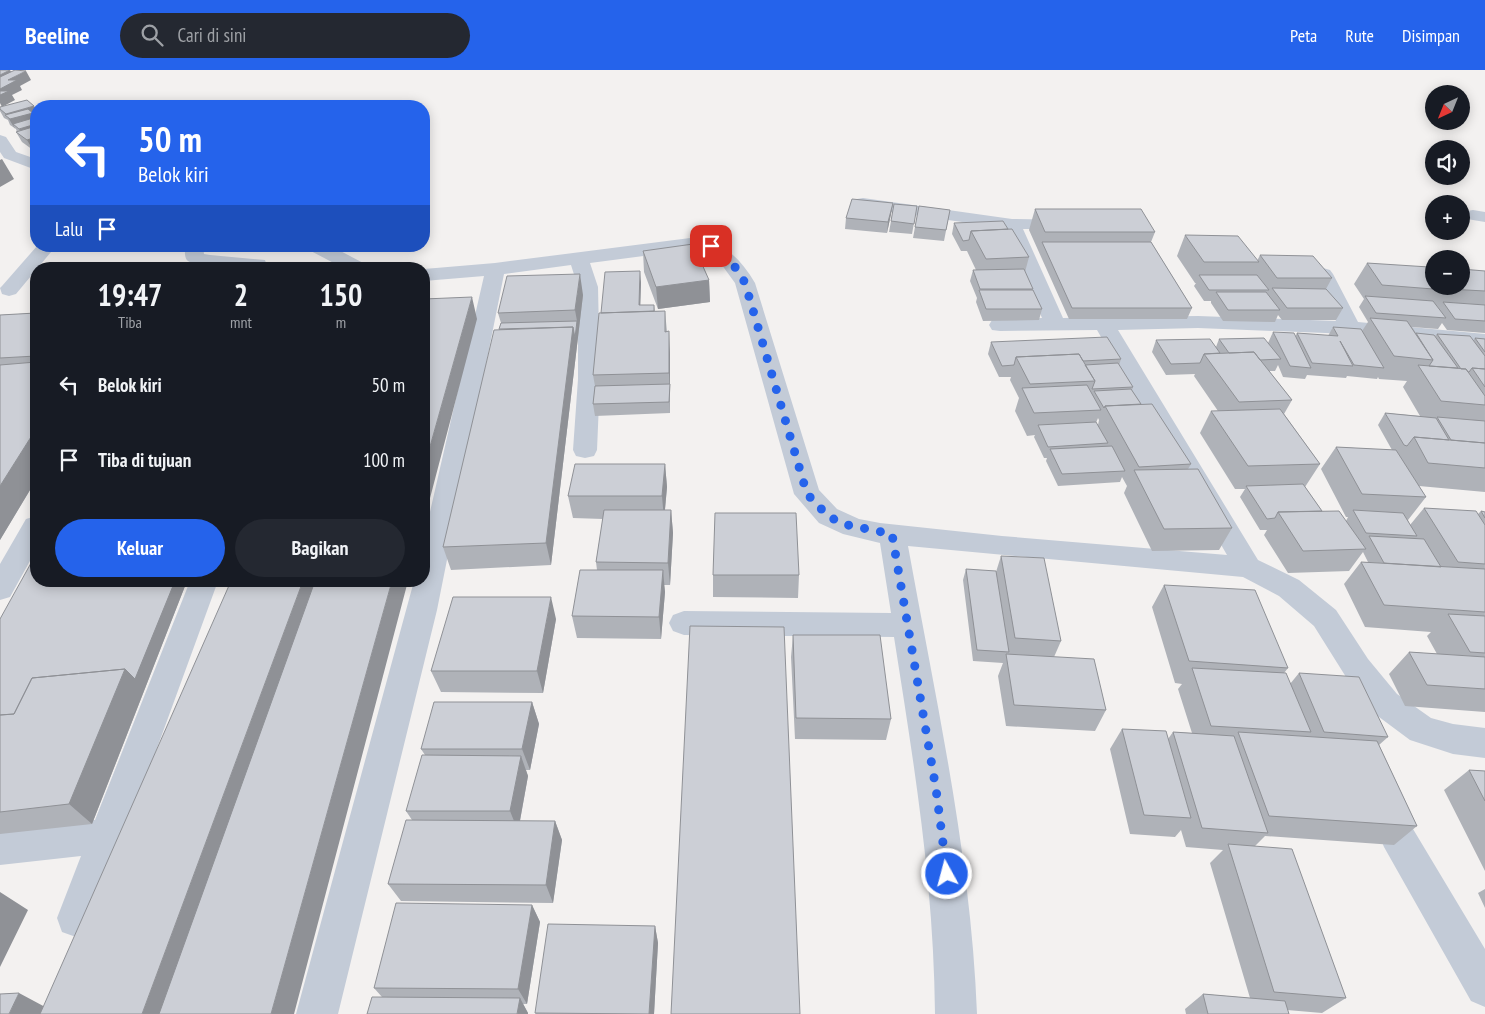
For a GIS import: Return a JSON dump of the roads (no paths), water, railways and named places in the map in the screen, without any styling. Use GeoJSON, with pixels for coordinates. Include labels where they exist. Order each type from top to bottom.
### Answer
{"type":"FeatureCollection","features":[{"type":"Feature","properties":{"kind":"street"},"geometry":{"type":"LineString","coordinates":[[0,140],[10,155],[30,163]]}},
{"type":"Feature","properties":{"kind":"street"},"geometry":{"type":"LineString","coordinates":[[863,203],[1012,224],[1087,224]]}},
{"type":"Feature","properties":{"kind":"street"},"geometry":{"type":"LineString","coordinates":[[1012,224],[1055,323]]}},
{"type":"Feature","properties":{"kind":"street"},"geometry":{"type":"LineString","coordinates":[[430,276],[485,288],[579,258],[698,243],[711,246],[725,254],[738,269],[745,283],[807,494],[828,516],[843,524],[892,534],[1002,546],[1248,567],[1289,588],[1325,618],[1358,668],[1386,704],[1422,730],[1453,739],[1485,743]]}},
{"type":"Feature","properties":{"kind":"street"},"geometry":{"type":"LineString","coordinates":[[33,262],[41,252]]}},
{"type":"Feature","properties":{"kind":"street"},"geometry":{"type":"LineString","coordinates":[[195,252],[195,256],[208,262]]}},
{"type":"Feature","properties":{"kind":"street"},"geometry":{"type":"LineString","coordinates":[[327,252],[347,262]]}},
{"type":"Feature","properties":{"kind":"street"},"geometry":{"type":"LineString","coordinates":[[579,258],[588,287],[589,379],[585,450]]}},
{"type":"Feature","properties":{"kind":"street"},"geometry":{"type":"LineString","coordinates":[[9,290],[30,265]]}},
{"type":"Feature","properties":{"kind":"street"},"geometry":{"type":"LineString","coordinates":[[1323,274],[1350,328]]}},
{"type":"Feature","properties":{"kind":"street"},"geometry":{"type":"LineString","coordinates":[[430,569],[485,288]]}},
{"type":"Feature","properties":{"kind":"street"},"geometry":{"type":"LineString","coordinates":[[1000,325],[1104,324],[1193,314],[1485,340]]}},
{"type":"Feature","properties":{"kind":"street"},"geometry":{"type":"LineString","coordinates":[[1104,324],[1248,567]]}},
{"type":"Feature","properties":{"kind":"street"},"geometry":{"type":"LineString","coordinates":[[892,534],[943,841],[955,969],[956,1014]]}},
{"type":"Feature","properties":{"kind":"street"},"geometry":{"type":"LineString","coordinates":[[0,589],[30,536]]}},
{"type":"Feature","properties":{"kind":"street"},"geometry":{"type":"LineString","coordinates":[[76,918],[202,587]]}},
{"type":"Feature","properties":{"kind":"street"},"geometry":{"type":"LineString","coordinates":[[317,1014],[426,587]]}},
{"type":"Feature","properties":{"kind":"street"},"geometry":{"type":"LineString","coordinates":[[684,622],[906,626]]}},
{"type":"Feature","properties":{"kind":"street"},"geometry":{"type":"LineString","coordinates":[[1386,704],[1380,757],[1397,835],[1485,987]]}},
{"type":"Feature","properties":{"kind":"street"},"geometry":{"type":"LineString","coordinates":[[0,847],[108,836]]}}]}
